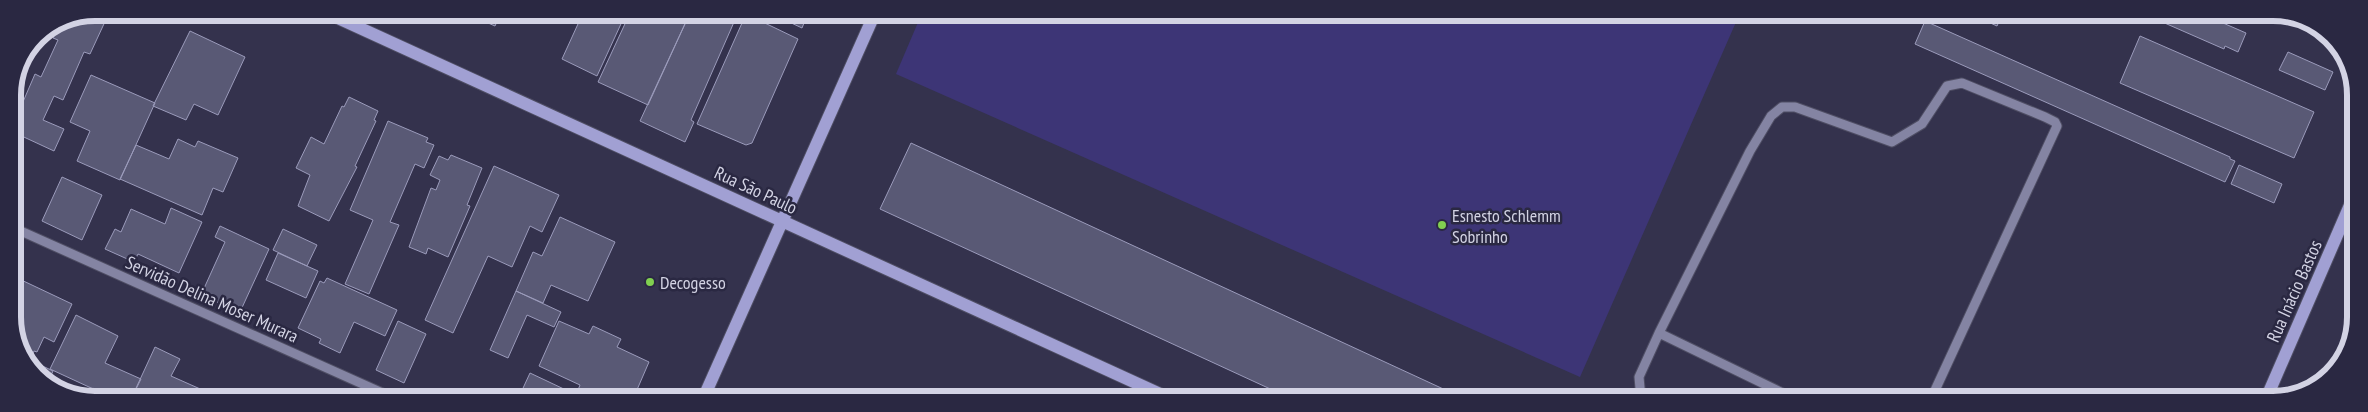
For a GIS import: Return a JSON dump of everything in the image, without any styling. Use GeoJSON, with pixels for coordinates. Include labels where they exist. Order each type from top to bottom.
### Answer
{"type":"FeatureCollection","features":[{"type":"Feature","properties":{"kind":"main road","name":"Rua São Paulo"},"geometry":{"type":"LineString","coordinates":[[344,21],[1154,391]]}},
{"type":"Feature","properties":{"kind":"main road"},"geometry":{"type":"LineString","coordinates":[[707,391],[871,21]]}},
{"type":"Feature","properties":{"kind":"main road","name":"Rua Inácio Bastos"},"geometry":{"type":"LineString","coordinates":[[2270,391],[2347,212]]}},
{"type":"Feature","properties":{"kind":"street"},"geometry":{"type":"LineString","coordinates":[[1640,391],[1639,377],[1659,332],[1750,151],[1771,116],[1782,107],[1795,107],[1892,142],[1922,124],[1947,86],[1962,83],[2055,122],[2056,126],[1935,391]]}},
{"type":"Feature","properties":{"kind":"street","name":"Servidão Delina Moser Murara"},"geometry":{"type":"LineString","coordinates":[[21,231],[378,391]]}},
{"type":"Feature","properties":{"kind":"street"},"geometry":{"type":"LineString","coordinates":[[1659,332],[1779,391]]}},
{"type":"Feature","properties":{"kind":"shaded area","name":"Esnesto Schlemm Sobrinho"},"geometry":{"type":"Polygon","coordinates":[[[919,21],[1736,21],[1580,377],[896,74],[919,21]]]}},
{"type":"Feature","properties":{"kind":"building"},"geometry":{"type":"Polygon","coordinates":[[[105,21],[90,54],[84,52],[63,100],[54,96],[43,120],[64,129],[54,151],[21,136],[21,106],[35,74],[41,77],[58,40],[53,38],[55,33],[67,27],[81,23],[105,21]]]}},
{"type":"Feature","properties":{"kind":"building"},"geometry":{"type":"Polygon","coordinates":[[[483,21],[497,21],[495,26],[483,21]]]}},
{"type":"Feature","properties":{"kind":"building"},"geometry":{"type":"Polygon","coordinates":[[[579,21],[622,21],[597,76],[562,59],[579,21]]]}},
{"type":"Feature","properties":{"kind":"building"},"geometry":{"type":"Polygon","coordinates":[[[626,21],[686,21],[648,105],[598,82],[626,21]]]}},
{"type":"Feature","properties":{"kind":"building"},"geometry":{"type":"Polygon","coordinates":[[[686,21],[734,21],[691,120],[694,122],[685,142],[640,121],[686,21]]]}},
{"type":"Feature","properties":{"kind":"building"},"geometry":{"type":"Polygon","coordinates":[[[743,21],[761,21],[798,39],[752,143],[746,145],[697,124],[743,21]]]}},
{"type":"Feature","properties":{"kind":"building"},"geometry":{"type":"Polygon","coordinates":[[[787,21],[805,21],[802,28],[787,21]]]}},
{"type":"Feature","properties":{"kind":"building"},"geometry":{"type":"Polygon","coordinates":[[[1925,21],[2230,157],[2230,159],[2235,161],[2225,182],[1915,44],[1925,21]]]}},
{"type":"Feature","properties":{"kind":"building"},"geometry":{"type":"Polygon","coordinates":[[[1986,21],[1999,21],[1997,26],[1986,21]]]}},
{"type":"Feature","properties":{"kind":"building"},"geometry":{"type":"Polygon","coordinates":[[[2160,21],[2218,21],[2246,33],[2238,52],[2225,46],[2224,49],[2160,21]]]}},
{"type":"Feature","properties":{"kind":"building"},"geometry":{"type":"Polygon","coordinates":[[[190,31],[245,57],[218,115],[194,104],[186,120],[153,106],[190,31]]]}},
{"type":"Feature","properties":{"kind":"building"},"geometry":{"type":"Polygon","coordinates":[[[2140,36],[2314,112],[2294,158],[2120,83],[2140,36]]]}},
{"type":"Feature","properties":{"kind":"building"},"geometry":{"type":"Polygon","coordinates":[[[2288,52],[2333,72],[2325,90],[2279,70],[2288,52]]]}},
{"type":"Feature","properties":{"kind":"building"},"geometry":{"type":"Polygon","coordinates":[[[91,75],[155,103],[120,180],[77,161],[90,131],[70,122],[91,75]]]}},
{"type":"Feature","properties":{"kind":"building"},"geometry":{"type":"Polygon","coordinates":[[[349,97],[378,111],[374,120],[376,121],[355,166],[357,167],[329,221],[298,206],[310,175],[296,168],[311,137],[324,144],[342,106],[344,107],[349,97]]]}},
{"type":"Feature","properties":{"kind":"building"},"geometry":{"type":"Polygon","coordinates":[[[388,121],[428,138],[426,142],[434,145],[424,168],[415,164],[390,222],[399,225],[369,294],[345,284],[373,220],[350,210],[388,121]]]}},
{"type":"Feature","properties":{"kind":"building"},"geometry":{"type":"Polygon","coordinates":[[[178,139],[195,147],[198,141],[238,158],[223,192],[213,188],[202,215],[120,179],[136,145],[169,159],[178,139]]]}},
{"type":"Feature","properties":{"kind":"building"},"geometry":{"type":"Polygon","coordinates":[[[911,143],[1448,391],[1275,391],[880,209],[911,143]]]}},
{"type":"Feature","properties":{"kind":"building"},"geometry":{"type":"Polygon","coordinates":[[[451,155],[482,168],[467,205],[470,206],[448,257],[428,248],[426,254],[409,247],[431,188],[436,190],[440,180],[430,175],[439,156],[448,160],[451,155]]]}},
{"type":"Feature","properties":{"kind":"building"},"geometry":{"type":"Polygon","coordinates":[[[2239,165],[2282,184],[2274,203],[2231,184],[2239,165]]]}},
{"type":"Feature","properties":{"kind":"building"},"geometry":{"type":"Polygon","coordinates":[[[494,166],[559,195],[542,232],[530,226],[512,267],[488,256],[453,333],[425,320],[494,166]]]}},
{"type":"Feature","properties":{"kind":"building"},"geometry":{"type":"Polygon","coordinates":[[[62,177],[102,195],[82,240],[42,221],[62,177]]]}},
{"type":"Feature","properties":{"kind":"building"},"geometry":{"type":"Polygon","coordinates":[[[171,208],[202,222],[179,273],[138,254],[134,262],[105,249],[115,229],[121,232],[131,209],[165,224],[171,208]]]}},
{"type":"Feature","properties":{"kind":"building"},"geometry":{"type":"Polygon","coordinates":[[[560,217],[615,242],[588,301],[551,285],[543,303],[516,291],[533,252],[542,256],[560,217]]]}},
{"type":"Feature","properties":{"kind":"building"},"geometry":{"type":"Polygon","coordinates":[[[220,226],[269,249],[240,312],[201,295],[225,242],[215,237],[220,226]]]}},
{"type":"Feature","properties":{"kind":"building"},"geometry":{"type":"Polygon","coordinates":[[[283,229],[317,245],[307,266],[273,250],[283,229]]]}},
{"type":"Feature","properties":{"kind":"building"},"geometry":{"type":"Polygon","coordinates":[[[278,253],[318,271],[306,298],[266,280],[278,253]]]}},
{"type":"Feature","properties":{"kind":"building"},"geometry":{"type":"Polygon","coordinates":[[[327,278],[397,310],[385,336],[354,322],[340,353],[319,343],[321,339],[298,328],[320,281],[324,283],[327,278]]]}},
{"type":"Feature","properties":{"kind":"building"},"geometry":{"type":"Polygon","coordinates":[[[21,280],[72,304],[54,342],[44,337],[37,352],[34,351],[32,355],[25,341],[23,331],[21,280]]]}},
{"type":"Feature","properties":{"kind":"building"},"geometry":{"type":"Polygon","coordinates":[[[516,291],[561,312],[554,327],[527,315],[508,358],[490,350],[516,291]]]}},
{"type":"Feature","properties":{"kind":"building"},"geometry":{"type":"Polygon","coordinates":[[[76,315],[118,336],[105,363],[141,379],[135,391],[98,391],[50,369],[76,315]]]}},
{"type":"Feature","properties":{"kind":"building"},"geometry":{"type":"Polygon","coordinates":[[[398,321],[426,334],[404,383],[376,370],[398,321]]]}},
{"type":"Feature","properties":{"kind":"building"},"geometry":{"type":"Polygon","coordinates":[[[559,321],[589,334],[593,326],[621,339],[617,347],[649,362],[636,391],[580,391],[578,390],[580,385],[539,366],[559,321]]]}},
{"type":"Feature","properties":{"kind":"building"},"geometry":{"type":"Polygon","coordinates":[[[155,347],[180,359],[171,376],[205,391],[135,391],[155,347]]]}},
{"type":"Feature","properties":{"kind":"building"},"geometry":{"type":"Polygon","coordinates":[[[39,364],[53,371],[51,376],[39,364]]]}},
{"type":"Feature","properties":{"kind":"building"},"geometry":{"type":"Polygon","coordinates":[[[530,373],[568,391],[522,391],[530,373]]]}},
{"type":"Feature","properties":{"kind":"place","name":"Esnesto Schlemm Sobrinho"},"geometry":{"type":"Point","coordinates":[1442,225]}},
{"type":"Feature","properties":{"kind":"place","name":"Decogesso"},"geometry":{"type":"Point","coordinates":[650,282]}}]}
